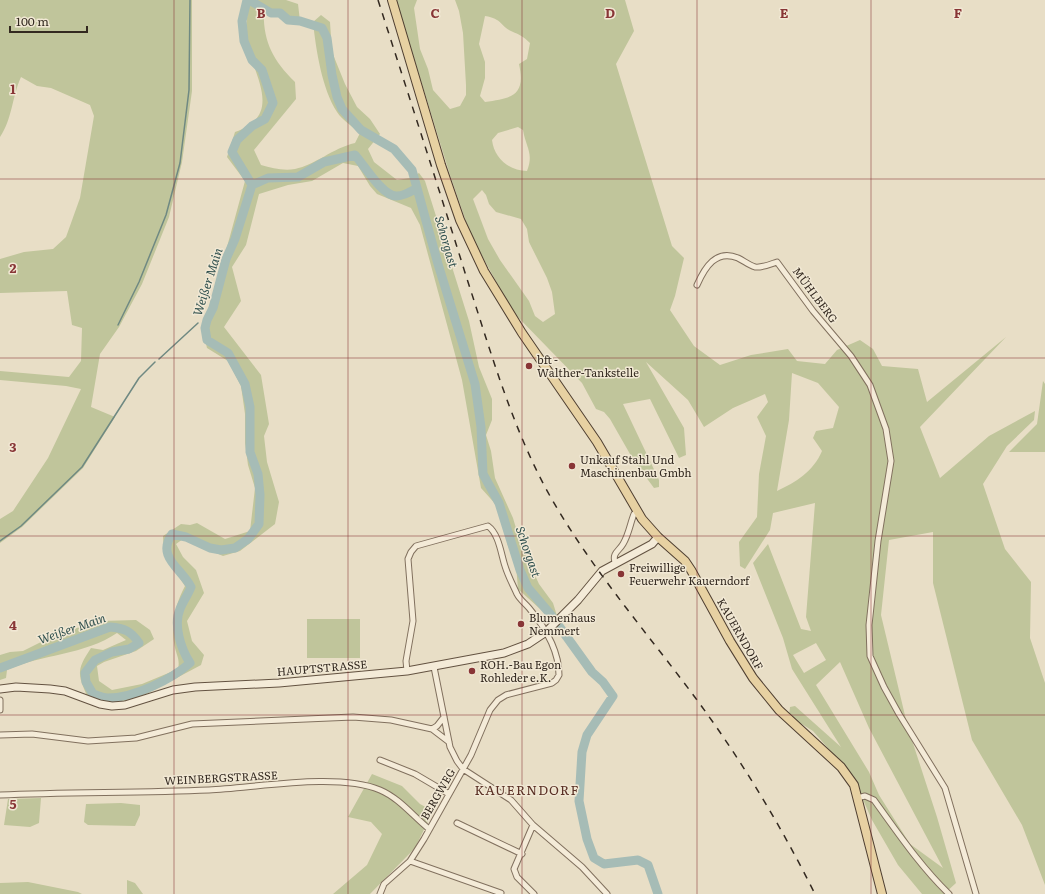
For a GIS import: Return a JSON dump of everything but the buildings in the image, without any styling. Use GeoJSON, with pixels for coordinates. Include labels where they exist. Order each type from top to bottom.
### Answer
{"type":"FeatureCollection","features":[{"type":"Feature","properties":{"kind":"main road","name":"KAUERNDORF"},"geometry":{"type":"LineString","coordinates":[[392,0],[441,165],[460,220],[484,271],[522,333],[597,442],[638,511],[658,538],[677,553],[688,565],[741,660],[779,710],[841,768],[854,785],[882,894]]}},
{"type":"Feature","properties":{"kind":"main road","name":"HAUPTSTRASSE"},"geometry":{"type":"LineString","coordinates":[[0,689],[16,686],[50,689],[65,692],[100,704],[112,706],[125,705],[173,690],[195,687],[279,683],[407,671],[504,654],[528,644],[548,630],[600,573],[615,562],[652,544],[658,538]]}},
{"type":"Feature","properties":{"kind":"street","name":"MÜHLBERG"},"geometry":{"type":"LineString","coordinates":[[697,285],[706,267],[714,258],[731,256],[756,267],[777,262],[813,311],[851,356],[870,385],[886,429],[890,461],[878,541],[869,625],[870,656],[884,687],[899,714],[945,788],[976,894]]}},
{"type":"Feature","properties":{"kind":"street"},"geometry":{"type":"LineString","coordinates":[[615,562],[613,557],[623,544],[628,534],[634,514],[638,511]]}},
{"type":"Feature","properties":{"kind":"street"},"geometry":{"type":"LineString","coordinates":[[407,671],[406,661],[413,622],[408,559],[411,552],[416,546],[488,526],[491,528],[518,597],[548,630],[559,667],[559,675],[556,680],[506,695],[498,700],[490,710],[471,755],[463,768],[511,800],[533,825],[582,867],[607,894]]}},
{"type":"Feature","properties":{"kind":"street","name":"BERGWEG"},"geometry":{"type":"LineString","coordinates":[[380,894],[384,884],[410,861],[463,768],[457,761],[449,742],[434,667]]}},
{"type":"Feature","properties":{"kind":"street"},"geometry":{"type":"LineString","coordinates":[[0,700],[0,710]]}},
{"type":"Feature","properties":{"kind":"street"},"geometry":{"type":"LineString","coordinates":[[0,735],[32,734],[88,741],[136,738],[192,724],[353,717],[391,720],[432,729],[449,742]]}},
{"type":"Feature","properties":{"kind":"street"},"geometry":{"type":"LineString","coordinates":[[432,729],[437,726],[444,717]]}},
{"type":"Feature","properties":{"kind":"street"},"geometry":{"type":"LineString","coordinates":[[380,760],[415,774],[449,794]]}},
{"type":"Feature","properties":{"kind":"street","name":"WEINBERGSTRASSE"},"geometry":{"type":"LineString","coordinates":[[0,795],[143,792],[325,782],[358,784],[380,790],[395,798],[429,829]]}},
{"type":"Feature","properties":{"kind":"street"},"geometry":{"type":"LineString","coordinates":[[857,798],[865,796],[874,800],[915,857],[934,880],[949,894]]}},
{"type":"Feature","properties":{"kind":"street"},"geometry":{"type":"LineString","coordinates":[[457,823],[522,854]]}},
{"type":"Feature","properties":{"kind":"street"},"geometry":{"type":"LineString","coordinates":[[533,825],[522,854],[514,869],[515,874],[534,894]]}},
{"type":"Feature","properties":{"kind":"street"},"geometry":{"type":"LineString","coordinates":[[410,861],[501,893]]}},
{"type":"Feature","properties":{"kind":"green space"},"geometry":{"type":"Polygon","coordinates":[[[0,0],[192,0],[192,91],[182,162],[169,217],[142,284],[119,327],[100,354],[91,407],[115,417],[83,468],[22,527],[0,543],[0,519],[13,511],[48,458],[81,389],[66,386],[0,380],[0,371],[69,377],[81,361],[82,328],[72,325],[67,291],[0,293],[0,259],[24,252],[53,249],[66,237],[80,198],[94,116],[90,105],[51,88],[37,86],[21,77],[10,116],[0,137],[0,0]]]}},
{"type":"Feature","properties":{"kind":"green space"},"geometry":{"type":"Polygon","coordinates":[[[250,0],[286,0],[298,4],[300,21],[264,6],[265,28],[270,47],[280,65],[295,82],[296,99],[254,150],[261,165],[286,170],[302,167],[347,145],[355,143],[360,133],[339,115],[327,92],[320,69],[313,22],[321,15],[330,22],[332,52],[345,84],[357,107],[370,119],[380,134],[368,149],[374,162],[397,180],[410,178],[419,173],[425,181],[469,321],[479,367],[492,399],[492,420],[486,435],[491,451],[495,478],[513,518],[521,545],[539,584],[553,603],[558,619],[553,624],[549,617],[518,589],[516,565],[507,543],[507,532],[498,507],[481,488],[462,380],[420,225],[411,208],[377,194],[370,186],[358,166],[343,163],[312,181],[288,185],[259,194],[246,245],[232,267],[241,301],[224,327],[261,375],[269,424],[264,436],[267,462],[279,502],[275,524],[240,551],[223,556],[183,539],[176,544],[183,557],[196,570],[204,593],[187,621],[192,641],[204,655],[201,665],[137,699],[110,704],[90,703],[83,687],[80,675],[82,663],[91,648],[103,650],[126,640],[117,633],[91,646],[20,665],[7,670],[6,678],[0,680],[0,655],[10,652],[23,651],[57,634],[100,621],[136,620],[150,630],[154,639],[136,651],[104,662],[97,666],[99,681],[112,690],[142,684],[178,669],[179,666],[175,648],[173,624],[176,608],[185,586],[164,555],[163,536],[181,524],[190,525],[197,523],[225,539],[250,531],[255,488],[248,465],[245,443],[245,414],[241,386],[228,361],[207,348],[202,327],[218,280],[245,181],[227,157],[235,132],[251,124],[259,114],[262,103],[262,91],[246,37],[246,23],[250,0]]]}},
{"type":"Feature","properties":{"kind":"green space"},"geometry":{"type":"Polygon","coordinates":[[[396,0],[417,0],[414,8],[420,49],[428,69],[433,90],[450,109],[460,106],[466,95],[463,33],[459,11],[455,0],[625,0],[634,31],[616,64],[672,246],[684,258],[670,310],[694,346],[720,365],[751,355],[788,349],[797,361],[825,364],[837,350],[860,340],[873,349],[882,366],[918,369],[927,402],[1006,337],[920,427],[940,478],[989,436],[1035,411],[1034,420],[1007,446],[983,484],[1005,549],[1031,582],[1030,638],[1045,683],[1045,885],[1022,825],[972,740],[933,583],[933,532],[889,540],[881,615],[908,728],[937,817],[956,883],[944,894],[922,894],[898,865],[872,820],[853,777],[813,731],[789,716],[790,707],[795,706],[841,747],[792,669],[783,638],[753,563],[768,544],[801,629],[811,631],[806,617],[815,503],[773,513],[770,530],[745,569],[740,566],[739,542],[757,517],[759,474],[766,436],[757,417],[768,402],[765,394],[733,408],[704,427],[688,400],[646,362],[684,428],[686,455],[679,458],[650,399],[623,404],[659,480],[659,487],[654,488],[634,461],[610,419],[604,412],[596,409],[582,383],[513,312],[471,236],[450,175],[396,0]],[[485,16],[479,44],[485,62],[485,78],[480,96],[485,102],[503,99],[515,94],[520,83],[521,75],[519,64],[527,59],[530,43],[521,36],[507,29],[495,19],[485,16]],[[518,127],[498,133],[492,140],[493,146],[499,158],[514,169],[527,171],[530,155],[523,130],[518,127]],[[482,190],[473,199],[488,239],[500,260],[529,301],[535,316],[543,322],[555,314],[552,292],[547,278],[529,242],[527,229],[521,219],[496,212],[489,204],[486,195],[482,190]],[[792,373],[789,420],[777,491],[803,476],[814,465],[822,451],[813,438],[816,431],[833,428],[839,407],[818,383],[792,373]],[[816,643],[793,655],[804,673],[826,660],[816,643]],[[840,662],[816,685],[869,772],[879,795],[910,844],[943,868],[869,728],[840,662]]]}},
{"type":"Feature","properties":{"kind":"green space"},"geometry":{"type":"Polygon","coordinates":[[[1043,381],[1045,384],[1045,452],[1009,452],[1037,424],[1043,381]]]}},
{"type":"Feature","properties":{"kind":"green space"},"geometry":{"type":"Polygon","coordinates":[[[307,619],[360,619],[360,658],[307,658],[307,619]]]}},
{"type":"Feature","properties":{"kind":"green space"},"geometry":{"type":"Polygon","coordinates":[[[372,774],[402,786],[420,804],[433,811],[415,848],[370,894],[333,894],[367,865],[382,834],[371,822],[348,817],[372,774]]]}},
{"type":"Feature","properties":{"kind":"green space"},"geometry":{"type":"Polygon","coordinates":[[[41,798],[39,823],[30,827],[4,825],[8,799],[41,798]]]}},
{"type":"Feature","properties":{"kind":"green space"},"geometry":{"type":"Polygon","coordinates":[[[121,803],[140,805],[140,815],[135,826],[88,825],[84,822],[86,804],[121,803]]]}},
{"type":"Feature","properties":{"kind":"green space"},"geometry":{"type":"Polygon","coordinates":[[[127,880],[135,883],[143,894],[127,894],[127,880]]]}},
{"type":"Feature","properties":{"kind":"green space"},"geometry":{"type":"Polygon","coordinates":[[[28,882],[82,894],[0,894],[0,883],[28,882]]]}},
{"type":"Feature","properties":{"kind":"waterway"},"geometry":{"type":"LineString","coordinates":[[118,325],[139,282],[166,215],[180,163],[189,90],[190,0]]}},
{"type":"Feature","properties":{"kind":"waterway","name":"Weißer Main"},"geometry":{"type":"LineString","coordinates":[[0,668],[110,627],[127,631],[139,643],[129,649],[112,652],[95,660],[85,673],[86,682],[93,694],[106,698],[129,695],[163,681],[190,663],[181,644],[177,622],[180,609],[191,587],[168,556],[168,542],[172,534],[186,537],[210,548],[221,550],[235,548],[248,539],[259,524],[260,495],[258,474],[250,452],[250,407],[245,384],[228,353],[207,340],[205,328],[213,308],[226,259],[235,239],[252,185],[232,152],[237,140],[252,126],[265,119],[273,103],[262,70],[252,60],[244,41],[242,21],[247,0]]}},
{"type":"Feature","properties":{"kind":"waterway","name":"Schorgast"},"geometry":{"type":"LineString","coordinates":[[249,0],[271,13],[280,13],[288,20],[300,21],[322,28],[327,38],[332,75],[337,97],[342,109],[361,130],[394,149],[412,170],[438,264],[475,384],[481,427],[483,474],[499,503],[520,570],[528,588],[551,615],[592,672],[603,682],[613,696],[587,735],[582,752],[579,801],[587,839],[594,858],[604,864],[638,860],[648,865],[658,894]]}},
{"type":"Feature","properties":{"kind":"waterway","name":"Schorgast"},"geometry":{"type":"LineString","coordinates":[[252,185],[268,178],[298,177],[324,162],[355,155],[374,180],[392,195],[402,195],[417,188]]}},
{"type":"Feature","properties":{"kind":"waterway"},"geometry":{"type":"LineString","coordinates":[[159,359],[198,323]]}},
{"type":"Feature","properties":{"kind":"waterway"},"geometry":{"type":"LineString","coordinates":[[0,541],[21,526],[82,467],[139,378],[155,362]]}},
{"type":"Feature","properties":{"kind":"railway"},"geometry":{"type":"LineString","coordinates":[[378,0],[511,411],[545,487],[561,515],[598,570],[697,700],[730,746],[775,819],[815,894]]}},
{"type":"Feature","properties":{"kind":"place","name":"bft - Walther-Tankstelle"},"geometry":{"type":"Point","coordinates":[529,366]}},
{"type":"Feature","properties":{"kind":"place","name":"Unkauf Stahl Und Maschinenbau Gmbh"},"geometry":{"type":"Point","coordinates":[572,466]}},
{"type":"Feature","properties":{"kind":"place","name":"Freiwillige Feuerwehr Kauerndorf"},"geometry":{"type":"Point","coordinates":[621,574]}},
{"type":"Feature","properties":{"kind":"place","name":"Blumenhaus Nemmert"},"geometry":{"type":"Point","coordinates":[521,624]}},
{"type":"Feature","properties":{"kind":"place","name":"ROH.-Bau Egon Rohleder e.K."},"geometry":{"type":"Point","coordinates":[472,671]}},
{"type":"Feature","properties":{"kind":"district","name":"KAUERNDORF"},"geometry":{"type":"Point","coordinates":[527,790]}}]}
